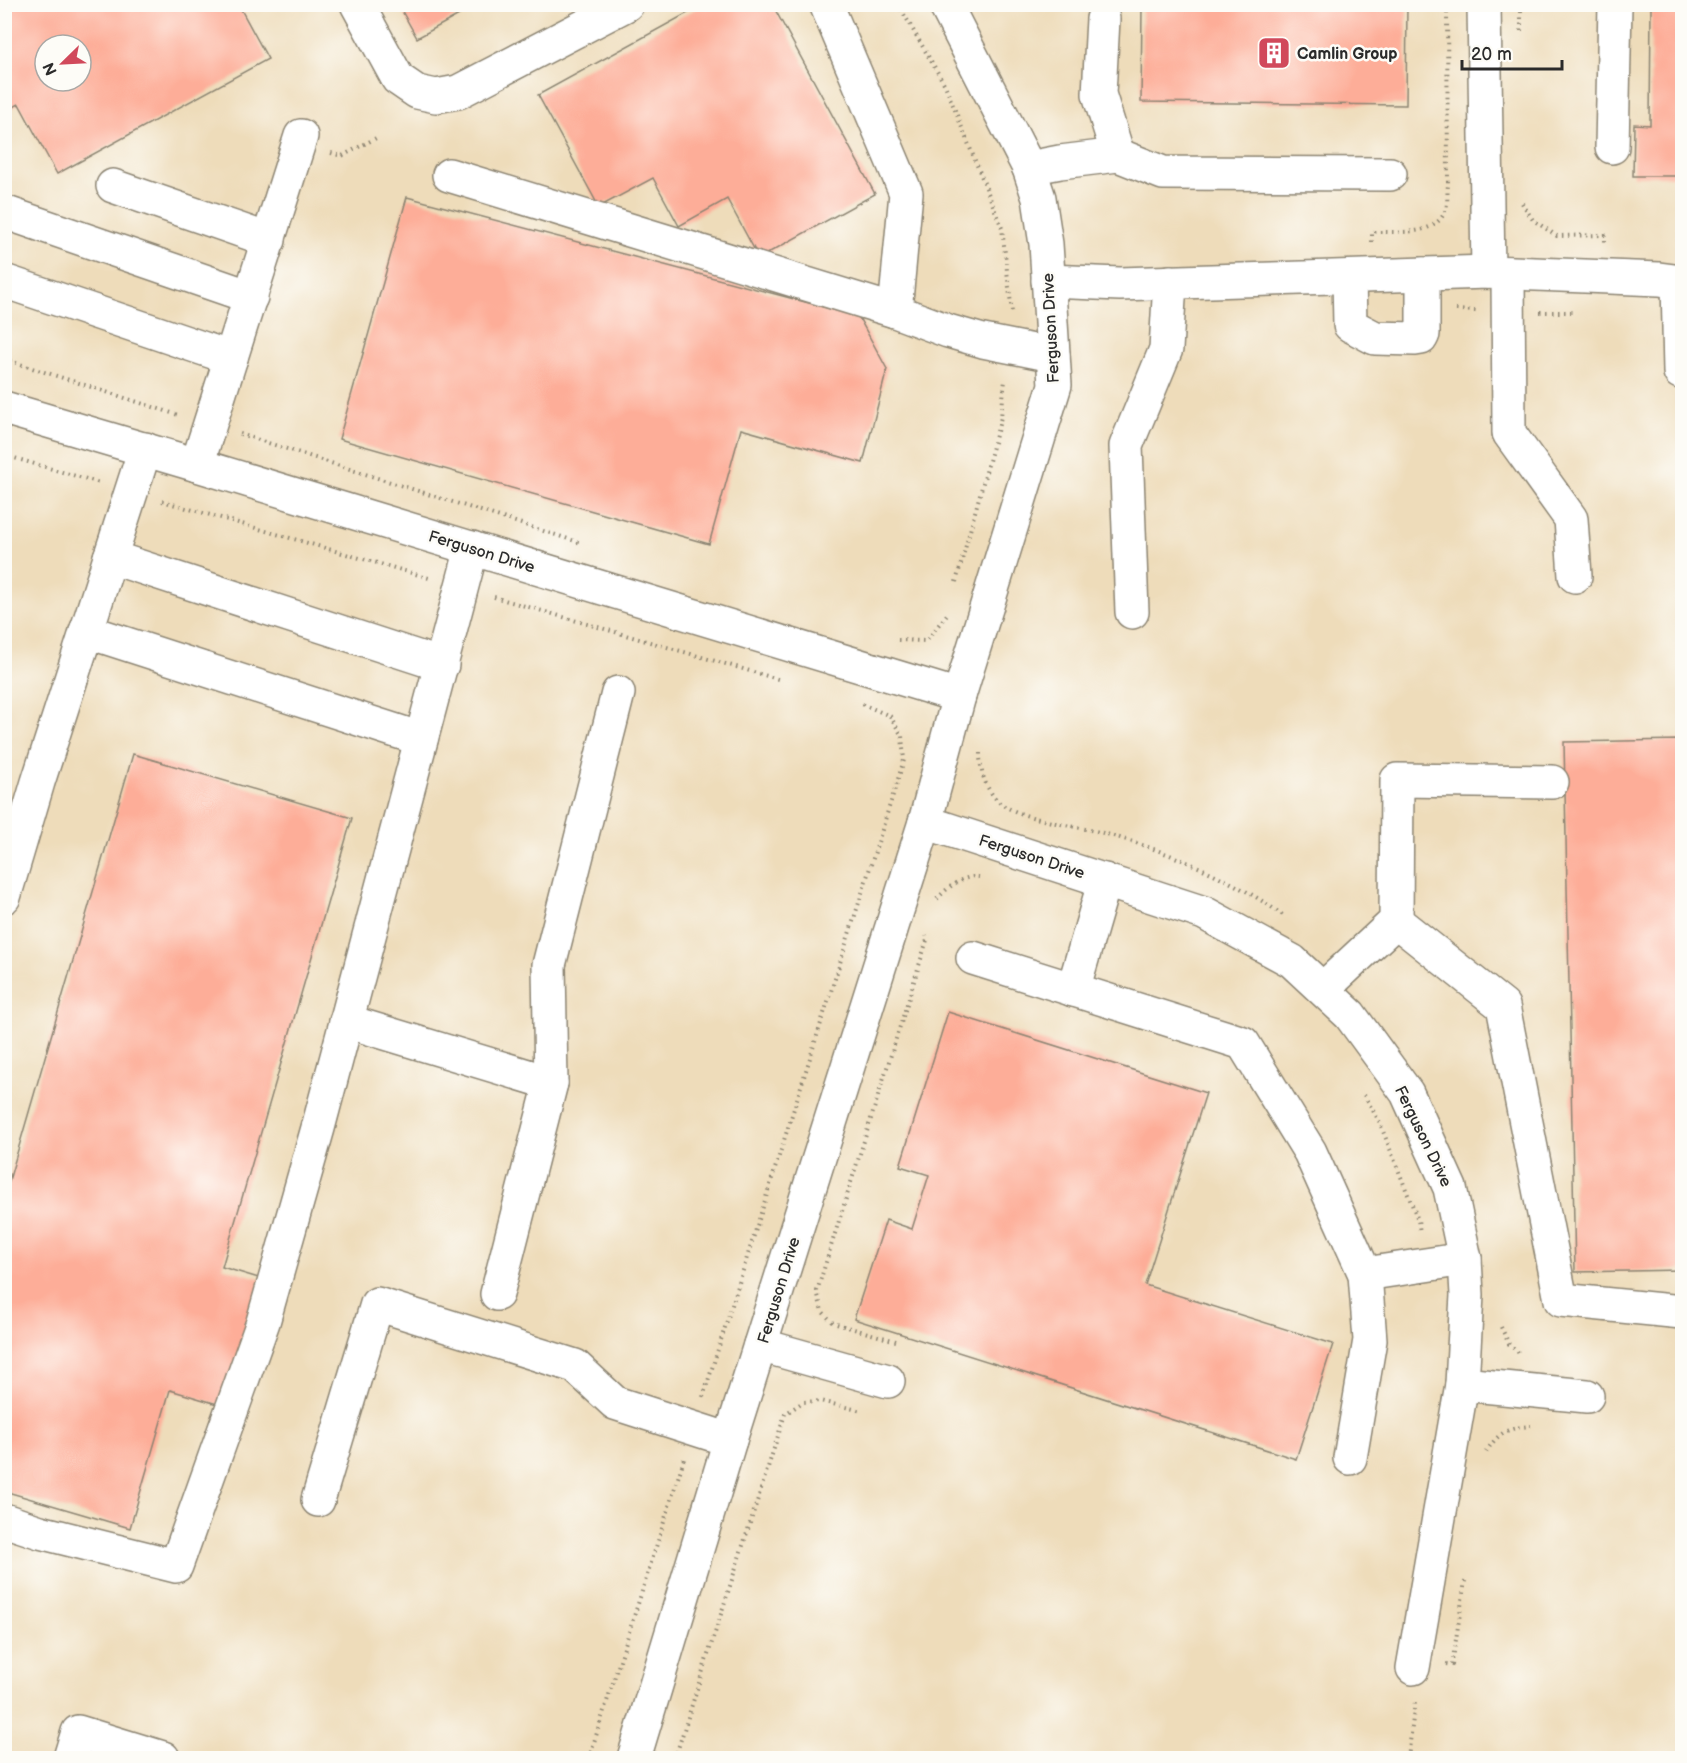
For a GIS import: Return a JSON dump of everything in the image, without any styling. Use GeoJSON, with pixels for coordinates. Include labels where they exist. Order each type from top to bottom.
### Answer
{"type":"FeatureCollection","features":[{"type":"Feature","properties":{"kind":"street"},"geometry":{"type":"LineString","coordinates":[[357,4],[398,80],[417,92],[436,96],[458,92],[627,4]]}},
{"type":"Feature","properties":{"kind":"street"},"geometry":{"type":"LineString","coordinates":[[826,4],[906,193],[895,311]]}},
{"type":"Feature","properties":{"kind":"street","name":"Ferguson Drive"},"geometry":{"type":"LineString","coordinates":[[634,1758],[730,1440],[925,822],[959,696],[1055,385],[1046,244],[1039,198],[1029,168],[945,4]]}},
{"type":"Feature","properties":{"kind":"street"},"geometry":{"type":"LineString","coordinates":[[1484,4],[1509,433],[1572,519],[1575,576]]}},
{"type":"Feature","properties":{"kind":"street"},"geometry":{"type":"LineString","coordinates":[[1612,147],[1615,4]]}},
{"type":"Feature","properties":{"kind":"street"},"geometry":{"type":"LineString","coordinates":[[1102,19],[1099,94],[1118,155]]}},
{"type":"Feature","properties":{"kind":"street"},"geometry":{"type":"LineString","coordinates":[[197,465],[300,139]]}},
{"type":"Feature","properties":{"kind":"street"},"geometry":{"type":"LineString","coordinates":[[1029,168],[1118,155],[1163,173],[1390,174]]}},
{"type":"Feature","properties":{"kind":"street"},"geometry":{"type":"LineString","coordinates":[[449,175],[895,311],[948,331],[1053,355]]}},
{"type":"Feature","properties":{"kind":"street"},"geometry":{"type":"LineString","coordinates":[[113,186],[269,240]]}},
{"type":"Feature","properties":{"kind":"street"},"geometry":{"type":"LineString","coordinates":[[4,212],[251,297]]}},
{"type":"Feature","properties":{"kind":"street"},"geometry":{"type":"LineString","coordinates":[[1048,281],[1120,284],[1498,273],[1659,279],[1680,282],[1680,372]]}},
{"type":"Feature","properties":{"kind":"street"},"geometry":{"type":"LineString","coordinates":[[1349,277],[1350,324],[1374,338],[1415,339],[1421,338],[1423,334],[1424,274]]}},
{"type":"Feature","properties":{"kind":"street"},"geometry":{"type":"LineString","coordinates":[[4,281],[231,358]]}},
{"type":"Feature","properties":{"kind":"street"},"geometry":{"type":"LineString","coordinates":[[1132,612],[1126,447],[1166,349],[1170,282]]}},
{"type":"Feature","properties":{"kind":"street","name":"Ferguson Drive"},"geometry":{"type":"LineString","coordinates":[[4,408],[959,696]]}},
{"type":"Feature","properties":{"kind":"street"},"geometry":{"type":"LineString","coordinates":[[4,897],[38,782],[145,449]]}},
{"type":"Feature","properties":{"kind":"street"},"geometry":{"type":"LineString","coordinates":[[4,1520],[40,1532],[176,1566],[263,1322],[472,548]]}},
{"type":"Feature","properties":{"kind":"street"},"geometry":{"type":"LineString","coordinates":[[110,557],[442,665]]}},
{"type":"Feature","properties":{"kind":"street"},"geometry":{"type":"LineString","coordinates":[[86,631],[421,739]]}},
{"type":"Feature","properties":{"kind":"street"},"geometry":{"type":"LineString","coordinates":[[497,1294],[551,1083],[549,965],[618,693]]}},
{"type":"Feature","properties":{"kind":"street"},"geometry":{"type":"LineString","coordinates":[[1323,989],[1396,921],[1397,780],[1552,782]]}},
{"type":"Feature","properties":{"kind":"street","name":"Ferguson Drive"},"geometry":{"type":"LineString","coordinates":[[925,822],[1204,913],[1292,961],[1350,1016],[1407,1093],[1450,1188],[1465,1259],[1467,1295],[1462,1384],[1413,1668]]}},
{"type":"Feature","properties":{"kind":"street"},"geometry":{"type":"LineString","coordinates":[[1073,990],[1105,880]]}},
{"type":"Feature","properties":{"kind":"street"},"geometry":{"type":"LineString","coordinates":[[1396,921],[1503,1006],[1561,1300],[1683,1311]]}},
{"type":"Feature","properties":{"kind":"street"},"geometry":{"type":"LineString","coordinates":[[973,958],[1243,1043],[1310,1152],[1365,1274],[1370,1340],[1350,1458]]}},
{"type":"Feature","properties":{"kind":"street"},"geometry":{"type":"LineString","coordinates":[[346,1021],[551,1083]]}},
{"type":"Feature","properties":{"kind":"street"},"geometry":{"type":"LineString","coordinates":[[1365,1274],[1465,1259]]}},
{"type":"Feature","properties":{"kind":"street"},"geometry":{"type":"LineString","coordinates":[[318,1500],[377,1304],[575,1366],[615,1403],[730,1440]]}},
{"type":"Feature","properties":{"kind":"street"},"geometry":{"type":"LineString","coordinates":[[760,1345],[888,1382]]}},
{"type":"Feature","properties":{"kind":"street"},"geometry":{"type":"LineString","coordinates":[[1462,1384],[1587,1396]]}},
{"type":"Feature","properties":{"kind":"street"},"geometry":{"type":"LineString","coordinates":[[70,1758],[78,1732],[163,1758]]}},
{"type":"Feature","properties":{"kind":"path"},"geometry":{"type":"LineString","coordinates":[[898,4],[945,85],[1002,228],[1012,314],[1001,417],[954,590]]}},
{"type":"Feature","properties":{"kind":"path"},"geometry":{"type":"LineString","coordinates":[[300,139],[342,156],[376,138]]}},
{"type":"Feature","properties":{"kind":"path"},"geometry":{"type":"LineString","coordinates":[[4,359],[585,545]]}},
{"type":"Feature","properties":{"kind":"path"},"geometry":{"type":"LineString","coordinates":[[4,455],[789,682]]}},
{"type":"Feature","properties":{"kind":"path"},"geometry":{"type":"LineString","coordinates":[[893,640],[926,641],[948,613],[951,602]]}},
{"type":"Feature","properties":{"kind":"path"},"geometry":{"type":"LineString","coordinates":[[589,1758],[904,760],[902,736],[890,716],[857,702]]}},
{"type":"Feature","properties":{"kind":"path"},"geometry":{"type":"LineString","coordinates":[[981,745],[980,768],[986,784],[1000,803],[1025,815],[1103,833],[1180,859],[1255,895],[1290,920]]}},
{"type":"Feature","properties":{"kind":"path"},"geometry":{"type":"LineString","coordinates":[[932,905],[948,886],[973,877],[984,878]]}},
{"type":"Feature","properties":{"kind":"path"},"geometry":{"type":"LineString","coordinates":[[896,1341],[833,1323],[822,1311],[817,1291],[927,940],[925,931]]}},
{"type":"Feature","properties":{"kind":"path"},"geometry":{"type":"LineString","coordinates":[[1362,1092],[1379,1121],[1418,1220],[1426,1264]]}},
{"type":"Feature","properties":{"kind":"path"},"geometry":{"type":"LineString","coordinates":[[1500,1320],[1501,1330],[1509,1344],[1521,1355],[1530,1356]]}},
{"type":"Feature","properties":{"kind":"path"},"geometry":{"type":"LineString","coordinates":[[675,1758],[785,1414],[803,1402],[820,1401],[865,1412]]}},
{"type":"Feature","properties":{"kind":"path"},"geometry":{"type":"LineString","coordinates":[[1484,1456],[1496,1436],[1516,1428],[1540,1426]]}},
{"type":"Feature","properties":{"kind":"path"},"geometry":{"type":"LineString","coordinates":[[1452,1665],[1466,1572]]}},
{"type":"Feature","properties":{"kind":"path"},"geometry":{"type":"LineString","coordinates":[[1408,1758],[1417,1685],[1413,1668]]}},
{"type":"Feature","properties":{"kind":"building"},"geometry":{"type":"Polygon","coordinates":[[[4,4],[238,4],[268,59],[57,174],[19,104],[4,112],[4,4]]]}},
{"type":"Feature","properties":{"kind":"building"},"geometry":{"type":"Polygon","coordinates":[[[398,4],[479,4],[417,38],[398,4]]]}},
{"type":"Feature","properties":{"kind":"building"},"geometry":{"type":"Polygon","coordinates":[[[704,4],[772,4],[875,194],[759,258],[727,199],[679,226],[653,178],[599,207],[538,95],[704,4]]]}},
{"type":"Feature","properties":{"kind":"building","name":"Camlin Group"},"geometry":{"type":"Polygon","coordinates":[[[1142,4],[1407,4],[1406,105],[1141,102],[1142,4]]]}},
{"type":"Feature","properties":{"kind":"building"},"geometry":{"type":"Polygon","coordinates":[[[1651,4],[1682,4],[1682,176],[1633,176],[1634,124],[1650,125],[1651,4]]]}},
{"type":"Feature","properties":{"kind":"building"},"geometry":{"type":"Polygon","coordinates":[[[407,197],[858,316],[887,369],[863,463],[741,429],[709,544],[339,439],[407,197]]]}},
{"type":"Feature","properties":{"kind":"building"},"geometry":{"type":"Polygon","coordinates":[[[1682,740],[1682,1270],[1575,1272],[1564,742],[1682,740]]]}},
{"type":"Feature","properties":{"kind":"building"},"geometry":{"type":"Polygon","coordinates":[[[133,754],[352,818],[222,1267],[262,1279],[224,1406],[170,1390],[130,1528],[4,1491],[4,1198],[133,754]]]}},
{"type":"Feature","properties":{"kind":"building"},"geometry":{"type":"Polygon","coordinates":[[[948,1012],[1206,1093],[1145,1285],[1333,1344],[1296,1459],[854,1319],[886,1220],[912,1229],[929,1175],[900,1166],[948,1012]]]}},
{"type":"Feature","properties":{"kind":"place","name":"Camlin Group"},"geometry":{"type":"Point","coordinates":[1274,53]}}]}
